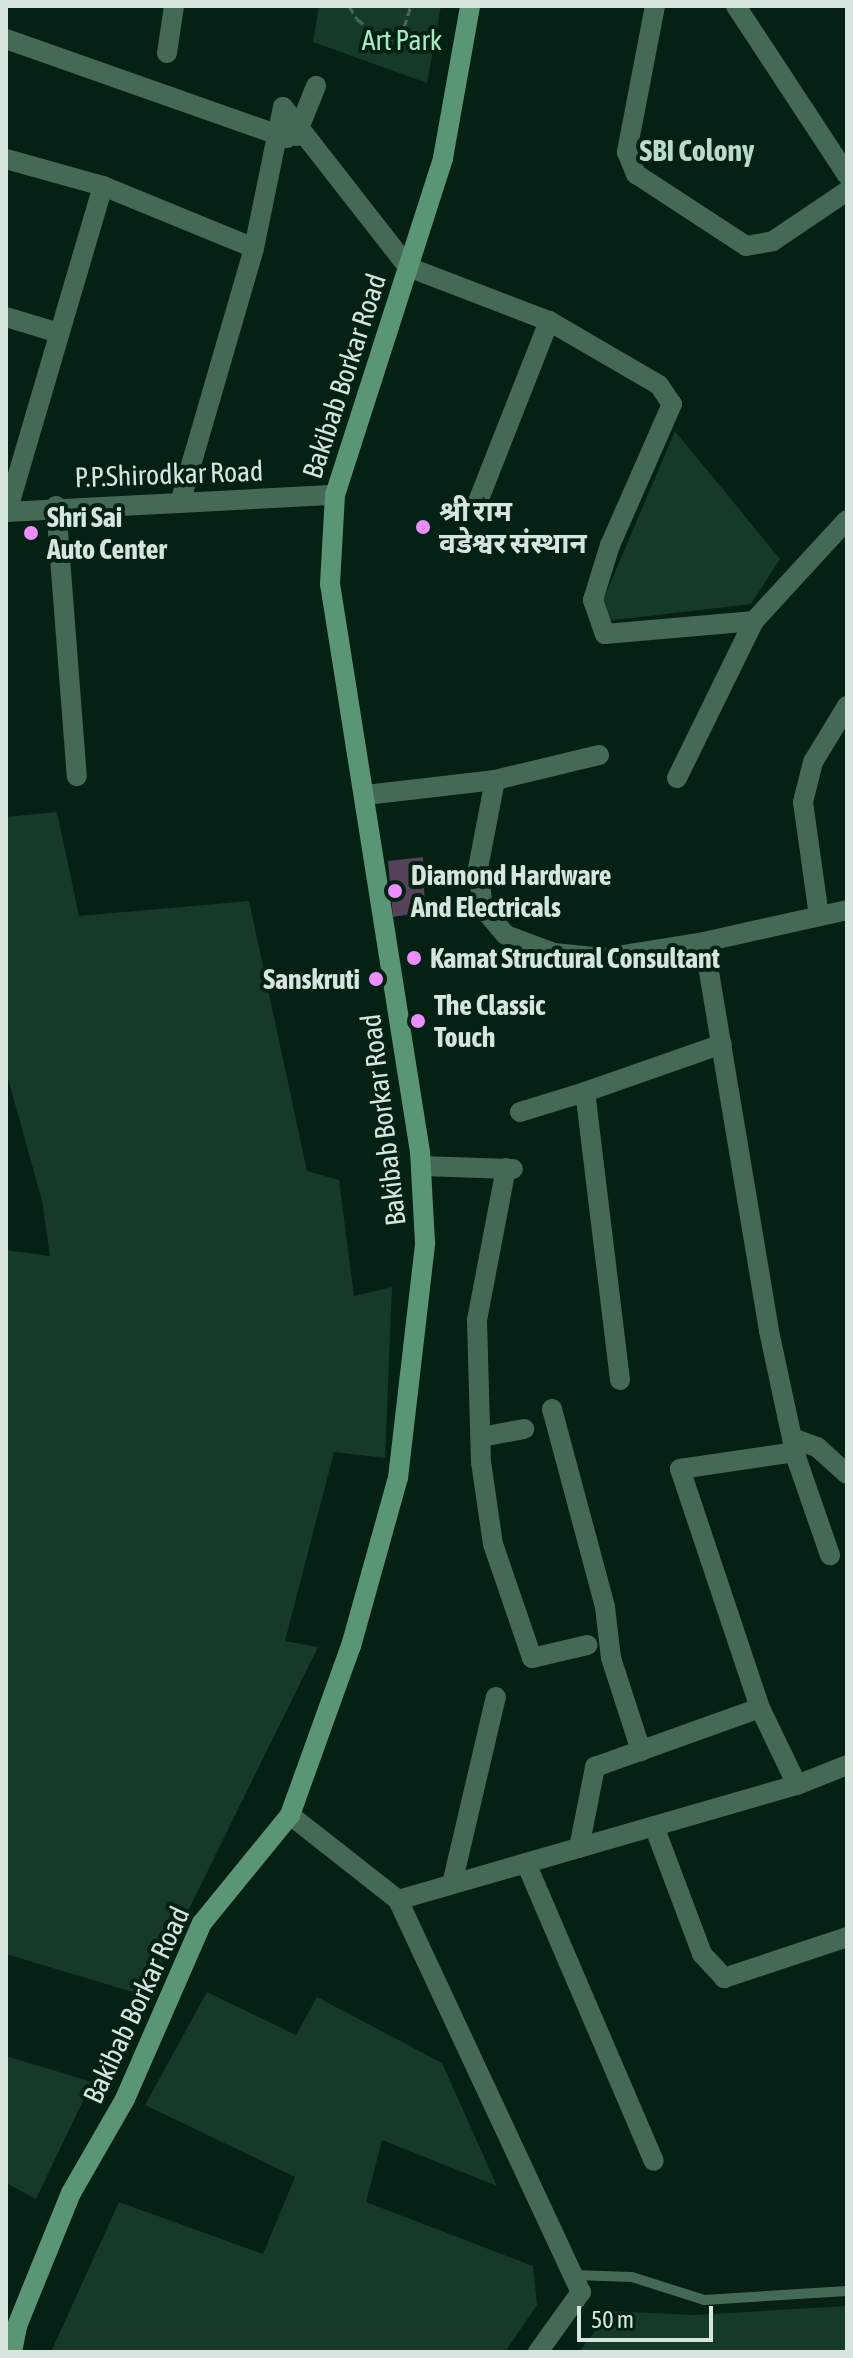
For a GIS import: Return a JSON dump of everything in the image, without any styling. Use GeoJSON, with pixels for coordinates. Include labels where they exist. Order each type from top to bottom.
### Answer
{"type":"FeatureCollection","features":[{"type":"Feature","properties":{"kind":"street"},"geometry":{"type":"LineString","coordinates":[[167,53],[174,6]]}},
{"type":"Feature","properties":{"kind":"street","name":"Bakibab Borkar Road"},"geometry":{"type":"LineString","coordinates":[[12,2352],[17,2326],[71,2193],[125,2099],[202,1923],[290,1815],[351,1646],[398,1478],[425,1243],[421,1166],[366,795],[330,584],[335,495],[443,158],[470,6]]}},
{"type":"Feature","properties":{"kind":"street"},"geometry":{"type":"LineString","coordinates":[[655,6],[627,152],[636,174],[746,246],[773,241],[847,191]]}},
{"type":"Feature","properties":{"kind":"street"},"geometry":{"type":"LineString","coordinates":[[736,6],[847,175]]}},
{"type":"Feature","properties":{"kind":"street"},"geometry":{"type":"LineString","coordinates":[[6,39],[295,140]]}},
{"type":"Feature","properties":{"kind":"street"},"geometry":{"type":"LineString","coordinates":[[295,140],[316,86]]}},
{"type":"Feature","properties":{"kind":"street"},"geometry":{"type":"LineString","coordinates":[[283,107],[408,267],[549,321],[659,385],[672,404],[610,545],[593,600],[605,634],[754,621]]}},
{"type":"Feature","properties":{"kind":"street"},"geometry":{"type":"LineString","coordinates":[[283,107],[295,140]]}},
{"type":"Feature","properties":{"kind":"street"},"geometry":{"type":"LineString","coordinates":[[180,503],[254,248],[283,107]]}},
{"type":"Feature","properties":{"kind":"street"},"geometry":{"type":"LineString","coordinates":[[6,159],[103,186],[254,248]]}},
{"type":"Feature","properties":{"kind":"street"},"geometry":{"type":"LineString","coordinates":[[6,512],[103,186]]}},
{"type":"Feature","properties":{"kind":"street"},"geometry":{"type":"LineString","coordinates":[[6,317],[59,333]]}},
{"type":"Feature","properties":{"kind":"street"},"geometry":{"type":"LineString","coordinates":[[477,504],[549,321]]}},
{"type":"Feature","properties":{"kind":"street","name":"P.P.Shirodkar Road"},"geometry":{"type":"LineString","coordinates":[[6,512],[56,506],[335,495]]}},
{"type":"Feature","properties":{"kind":"street"},"geometry":{"type":"LineString","coordinates":[[56,506],[77,776]]}},
{"type":"Feature","properties":{"kind":"street"},"geometry":{"type":"LineString","coordinates":[[677,778],[754,621],[847,520]]}},
{"type":"Feature","properties":{"kind":"street"},"geometry":{"type":"LineString","coordinates":[[819,916],[803,802],[813,762],[847,706]]}},
{"type":"Feature","properties":{"kind":"street"},"geometry":{"type":"LineString","coordinates":[[366,795],[495,780],[599,755]]}},
{"type":"Feature","properties":{"kind":"street"},"geometry":{"type":"LineString","coordinates":[[495,780],[478,868],[483,908],[506,935],[554,953],[604,958],[704,942],[847,910]]}},
{"type":"Feature","properties":{"kind":"street"},"geometry":{"type":"LineString","coordinates":[[704,942],[793,1445],[830,1555]]}},
{"type":"Feature","properties":{"kind":"street"},"geometry":{"type":"LineString","coordinates":[[520,1112],[722,1044]]}},
{"type":"Feature","properties":{"kind":"street"},"geometry":{"type":"LineString","coordinates":[[585,1092],[620,1380]]}},
{"type":"Feature","properties":{"kind":"street"},"geometry":{"type":"LineString","coordinates":[[421,1166],[510,1168],[478,1305],[481,1437],[493,1544],[532,1658],[539,1660],[588,1645]]}},
{"type":"Feature","properties":{"kind":"street"},"geometry":{"type":"LineString","coordinates":[[552,1409],[605,1607],[611,1658],[641,1751]]}},
{"type":"Feature","properties":{"kind":"street"},"geometry":{"type":"LineString","coordinates":[[481,1437],[524,1429]]}},
{"type":"Feature","properties":{"kind":"street"},"geometry":{"type":"LineString","coordinates":[[797,1785],[760,1708],[680,1469],[793,1445],[817,1447],[847,1474]]}},
{"type":"Feature","properties":{"kind":"street"},"geometry":{"type":"LineString","coordinates":[[452,1884],[496,1697]]}},
{"type":"Feature","properties":{"kind":"street"},"geometry":{"type":"LineString","coordinates":[[579,1848],[595,1767],[760,1708]]}},
{"type":"Feature","properties":{"kind":"street"},"geometry":{"type":"LineString","coordinates":[[398,1900],[797,1785],[847,1765]]}},
{"type":"Feature","properties":{"kind":"street"},"geometry":{"type":"LineString","coordinates":[[290,1815],[398,1900],[581,2292],[538,2352]]}},
{"type":"Feature","properties":{"kind":"street"},"geometry":{"type":"LineString","coordinates":[[654,1826],[702,1954],[724,1978],[847,1937]]}},
{"type":"Feature","properties":{"kind":"street"},"geometry":{"type":"LineString","coordinates":[[526,1863],[654,2161]]}},
{"type":"Feature","properties":{"kind":"lane"},"geometry":{"type":"LineString","coordinates":[[573,2275],[632,2277],[704,2300],[847,2291]]}},
{"type":"Feature","properties":{"kind":"path"},"geometry":{"type":"LineString","coordinates":[[349,6],[357,19],[388,43],[404,27],[411,6]]}},
{"type":"Feature","properties":{"kind":"green space","name":"Art Park"},"geometry":{"type":"Polygon","coordinates":[[[319,6],[441,6],[427,83],[313,42],[319,6]]]}},
{"type":"Feature","properties":{"kind":"green space"},"geometry":{"type":"Polygon","coordinates":[[[675,431],[780,559],[751,604],[606,621],[601,605],[675,431]]]}},
{"type":"Feature","properties":{"kind":"green space"},"geometry":{"type":"Polygon","coordinates":[[[57,812],[79,916],[249,901],[307,1171],[339,1180],[354,1296],[392,1287],[385,1458],[334,1452],[285,1641],[318,1647],[146,1996],[6,1954],[6,1250],[50,1256],[42,1201],[6,1071],[6,817],[57,812]]]}},
{"type":"Feature","properties":{"kind":"green space"},"geometry":{"type":"Polygon","coordinates":[[[207,1992],[296,2035],[317,1997],[442,2063],[497,2186],[382,2140],[366,2202],[533,2266],[537,2305],[505,2352],[51,2352],[119,2202],[263,2254],[295,2177],[145,2105],[207,1992]]]}},
{"type":"Feature","properties":{"kind":"green space"},"geometry":{"type":"Polygon","coordinates":[[[6,2056],[92,2082],[36,2199],[6,2183],[6,2056]]]}},
{"type":"Feature","properties":{"kind":"green space"},"geometry":{"type":"Polygon","coordinates":[[[847,2306],[847,2352],[579,2352],[610,2311],[695,2315],[847,2306]]]}},
{"type":"Feature","properties":{"kind":"building"},"geometry":{"type":"Polygon","coordinates":[[[423,857],[425,912],[393,917],[388,861],[423,857]]]}},
{"type":"Feature","properties":{"kind":"place","name":"श्री राम वडेश्वर संस्थान"},"geometry":{"type":"Point","coordinates":[423,527]}},
{"type":"Feature","properties":{"kind":"place","name":"Shri Sai Auto Center"},"geometry":{"type":"Point","coordinates":[31,533]}},
{"type":"Feature","properties":{"kind":"place","name":"Diamond Hardware And Electricals"},"geometry":{"type":"Point","coordinates":[395,891]}},
{"type":"Feature","properties":{"kind":"place","name":"Kamat Structural Consultant"},"geometry":{"type":"Point","coordinates":[414,958]}},
{"type":"Feature","properties":{"kind":"place","name":"Sanskruti"},"geometry":{"type":"Point","coordinates":[376,979]}},
{"type":"Feature","properties":{"kind":"place","name":"The Classic Touch"},"geometry":{"type":"Point","coordinates":[418,1021]}},
{"type":"Feature","properties":{"kind":"district","name":"SBI Colony"},"geometry":{"type":"Point","coordinates":[697,150]}}]}
